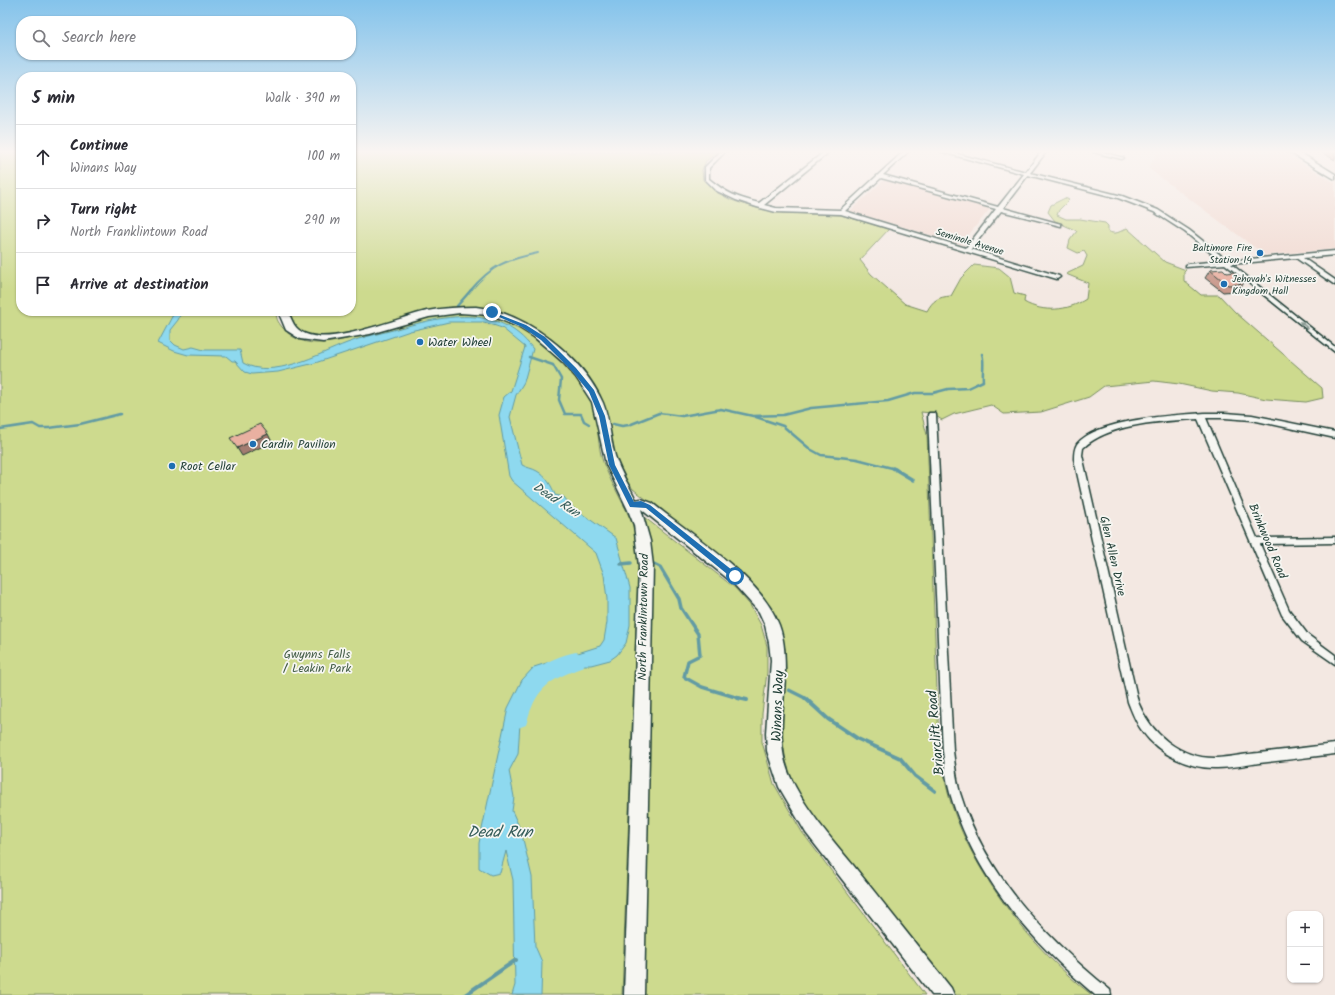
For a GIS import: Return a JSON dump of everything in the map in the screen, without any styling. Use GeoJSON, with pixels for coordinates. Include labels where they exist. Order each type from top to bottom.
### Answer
{"type":"FeatureCollection","features":[{"type":"Feature","properties":{"kind":"street","name":"Seminole Avenue"},"geometry":{"type":"LineString","coordinates":[[737,198],[758,206],[786,211],[841,212],[1057,277]]}},
{"type":"Feature","properties":{"kind":"street"},"geometry":{"type":"LineString","coordinates":[[758,206],[768,198]]}},
{"type":"Feature","properties":{"kind":"street"},"geometry":{"type":"LineString","coordinates":[[841,212],[856,198]]}},
{"type":"Feature","properties":{"kind":"street"},"geometry":{"type":"LineString","coordinates":[[962,198],[1059,225]]}},
{"type":"Feature","properties":{"kind":"street"},"geometry":{"type":"LineString","coordinates":[[968,249],[1008,198]]}},
{"type":"Feature","properties":{"kind":"street"},"geometry":{"type":"LineString","coordinates":[[1124,198],[1145,206],[1177,223],[1335,350]]}},
{"type":"Feature","properties":{"kind":"street"},"geometry":{"type":"LineString","coordinates":[[1188,266],[1335,253]]}},
{"type":"Feature","properties":{"kind":"street"},"geometry":{"type":"LineString","coordinates":[[1297,256],[1335,283]]}},
{"type":"Feature","properties":{"kind":"street","name":"North Franklintown Road"},"geometry":{"type":"LineString","coordinates":[[284,316],[284,319],[299,335],[314,340],[341,338],[413,317],[456,310],[492,312],[524,326],[543,338],[592,391],[602,416],[612,465],[638,507],[645,545],[646,566],[634,995]]}},
{"type":"Feature","properties":{"kind":"street","name":"Briarclift Road"},"geometry":{"type":"LineString","coordinates":[[932,415],[948,751],[955,792],[970,834],[989,869],[1012,903],[1038,934],[1068,965],[1105,995]]}},
{"type":"Feature","properties":{"kind":"street","name":"Glen Allen Drive"},"geometry":{"type":"LineString","coordinates":[[1335,434],[1252,417],[1201,416],[1148,421],[1108,431],[1086,439],[1078,450],[1078,459],[1137,715],[1150,735],[1159,744],[1185,758],[1202,762],[1216,763],[1335,749]]}},
{"type":"Feature","properties":{"kind":"street","name":"Brinkwood Road"},"geometry":{"type":"LineString","coordinates":[[1201,416],[1256,541],[1285,612],[1305,638],[1335,660]]}},
{"type":"Feature","properties":{"kind":"street","name":"Winans Way"},"geometry":{"type":"LineString","coordinates":[[638,507],[735,576],[751,591],[765,609],[773,627],[779,650],[779,676],[774,726],[775,752],[782,776],[792,798],[812,827],[944,995]]}},
{"type":"Feature","properties":{"kind":"street"},"geometry":{"type":"LineString","coordinates":[[1256,541],[1335,540]]}},
{"type":"Feature","properties":{"kind":"shaded area"},"geometry":{"type":"Polygon","coordinates":[[[864,198],[951,198],[990,209],[961,244],[850,211],[864,198]]]}},
{"type":"Feature","properties":{"kind":"shaded area"},"geometry":{"type":"Polygon","coordinates":[[[1189,198],[1335,198],[1335,249],[1265,255],[1189,198]]]}},
{"type":"Feature","properties":{"kind":"green space","name":"Gwynns Falls / Leakin Park"},"geometry":{"type":"Polygon","coordinates":[[[0,198],[16,198],[16,316],[277,316],[282,327],[292,336],[304,341],[317,343],[345,339],[437,314],[469,312],[505,320],[528,333],[538,341],[558,359],[582,386],[593,406],[600,451],[604,465],[632,523],[639,549],[622,995],[0,995],[0,198]]]}},
{"type":"Feature","properties":{"kind":"green space"},"geometry":{"type":"Polygon","coordinates":[[[356,198],[728,198],[760,209],[782,213],[841,215],[889,229],[860,260],[871,274],[905,304],[927,311],[931,304],[936,300],[951,296],[961,278],[974,265],[999,268],[1010,277],[1014,293],[1025,296],[1024,302],[1031,306],[1047,309],[1063,308],[1086,299],[1088,283],[1066,274],[1083,266],[1087,256],[1084,251],[1078,253],[1068,248],[1070,240],[1077,231],[1055,221],[1048,212],[1051,205],[1066,198],[1069,200],[1059,210],[1057,215],[1066,219],[1080,219],[1105,223],[1108,226],[1108,231],[1113,233],[1127,228],[1165,262],[1186,270],[1184,272],[1184,281],[1201,295],[1219,295],[1235,312],[1322,388],[1323,398],[1306,402],[1266,399],[1238,393],[1212,391],[1179,384],[1154,381],[1104,386],[1089,397],[1041,412],[1004,414],[991,405],[954,414],[942,420],[931,413],[921,412],[927,435],[939,743],[944,775],[952,806],[975,859],[1009,910],[1049,957],[1092,995],[956,995],[812,814],[794,784],[786,761],[781,731],[786,671],[785,649],[780,630],[762,595],[741,574],[633,489],[618,470],[605,416],[573,363],[508,315],[433,311],[323,338],[310,337],[297,331],[289,316],[356,316],[356,198]]]}},
{"type":"Feature","properties":{"kind":"green space"},"geometry":{"type":"Polygon","coordinates":[[[644,517],[735,588],[750,605],[761,625],[767,646],[767,672],[762,714],[762,742],[774,784],[802,832],[925,995],[641,995],[641,518],[644,517]]]}},
{"type":"Feature","properties":{"kind":"water","name":"Dead Run"},"geometry":{"type":"Polygon","coordinates":[[[172,316],[180,316],[170,330],[170,340],[175,345],[184,349],[193,347],[204,350],[240,350],[243,363],[268,369],[295,364],[358,339],[431,320],[450,317],[468,317],[486,319],[503,324],[519,334],[533,349],[524,382],[516,395],[510,417],[522,465],[540,473],[548,482],[555,495],[564,497],[571,506],[616,538],[630,588],[630,625],[626,643],[617,655],[610,660],[591,665],[563,665],[549,670],[534,680],[521,707],[518,754],[509,771],[514,797],[512,811],[521,831],[532,877],[535,946],[542,962],[541,995],[512,995],[515,985],[513,880],[506,851],[500,873],[491,875],[479,868],[479,843],[508,708],[522,680],[534,667],[600,646],[604,640],[607,622],[607,599],[604,575],[596,553],[512,481],[509,476],[499,415],[504,397],[511,391],[525,347],[502,328],[484,322],[449,322],[410,331],[315,363],[278,372],[252,374],[245,372],[235,361],[232,361],[226,356],[188,355],[174,351],[158,343],[172,316]]]}},
{"type":"Feature","properties":{"kind":"building"},"geometry":{"type":"Polygon","coordinates":[[[1223,269],[1227,273],[1234,272],[1245,281],[1238,282],[1241,284],[1228,285],[1210,270],[1223,269]]]}},
{"type":"Feature","properties":{"kind":"building"},"geometry":{"type":"Polygon","coordinates":[[[260,424],[268,434],[237,448],[230,438],[260,424]]]}},
{"type":"Feature","properties":{"kind":"waterway"},"geometry":{"type":"LineString","coordinates":[[470,291],[492,269],[508,261],[538,253]]}},
{"type":"Feature","properties":{"kind":"waterway"},"geometry":{"type":"LineString","coordinates":[[457,306],[471,290]]}},
{"type":"Feature","properties":{"kind":"waterway"},"geometry":{"type":"LineString","coordinates":[[613,424],[622,426],[629,425],[659,413],[682,416],[721,409],[753,416],[783,415],[811,408],[888,401],[915,393],[933,393],[948,389],[968,388],[983,381],[982,354]]}},
{"type":"Feature","properties":{"kind":"waterway"},"geometry":{"type":"LineString","coordinates":[[529,357],[553,365],[561,379],[559,400],[565,414],[581,414],[584,421],[589,424]]}},
{"type":"Feature","properties":{"kind":"waterway"},"geometry":{"type":"LineString","coordinates":[[0,429],[33,424],[40,428],[49,428],[80,424],[120,414]]}},
{"type":"Feature","properties":{"kind":"waterway"},"geometry":{"type":"LineString","coordinates":[[756,417],[783,426],[810,449],[821,455],[857,459],[894,468]]}},
{"type":"Feature","properties":{"kind":"waterway"},"geometry":{"type":"LineString","coordinates":[[894,468],[913,480]]}},
{"type":"Feature","properties":{"kind":"waterway"},"geometry":{"type":"LineString","coordinates":[[621,564],[631,563]]}},
{"type":"Feature","properties":{"kind":"waterway"},"geometry":{"type":"LineString","coordinates":[[654,564],[660,567],[679,599],[681,608],[698,634],[700,655],[688,661],[684,677],[702,687],[741,699]]}},
{"type":"Feature","properties":{"kind":"waterway","name":"Dead Run"},"geometry":{"type":"LineString","coordinates":[[518,718],[525,698],[538,680],[556,667],[576,661]]}},
{"type":"Feature","properties":{"kind":"waterway"},"geometry":{"type":"LineString","coordinates":[[789,690],[805,698]]}},
{"type":"Feature","properties":{"kind":"waterway"},"geometry":{"type":"LineString","coordinates":[[805,698],[828,719],[858,739],[900,758],[915,776],[935,791]]}},
{"type":"Feature","properties":{"kind":"waterway"},"geometry":{"type":"LineString","coordinates":[[741,699],[747,700]]}},
{"type":"Feature","properties":{"kind":"waterway"},"geometry":{"type":"LineString","coordinates":[[465,995],[516,960]]}},
{"type":"Feature","properties":{"kind":"place","name":"Baltimore Fire Station 14"},"geometry":{"type":"Point","coordinates":[1260,253]}},
{"type":"Feature","properties":{"kind":"place","name":"Jehovah's Witnesses Kingdom Hall"},"geometry":{"type":"Point","coordinates":[1224,284]}},
{"type":"Feature","properties":{"kind":"place","name":"Water Wheel"},"geometry":{"type":"Point","coordinates":[420,342]}},
{"type":"Feature","properties":{"kind":"place","name":"Cardin Pavilion"},"geometry":{"type":"Point","coordinates":[253,444]}},
{"type":"Feature","properties":{"kind":"place","name":"Root Cellar"},"geometry":{"type":"Point","coordinates":[172,466]}},
{"type":"Feature","properties":{"kind":"route"},"geometry":{"type":"LineString","coordinates":[[492,312],[511,319],[543,338],[592,391],[602,416],[608,456],[619,482],[632,505],[641,504],[648,506],[735,576]]}}]}
